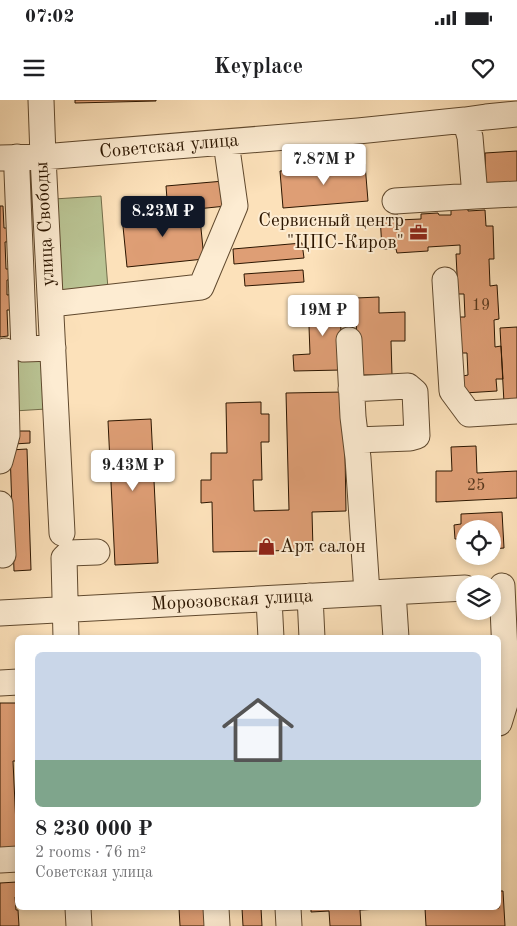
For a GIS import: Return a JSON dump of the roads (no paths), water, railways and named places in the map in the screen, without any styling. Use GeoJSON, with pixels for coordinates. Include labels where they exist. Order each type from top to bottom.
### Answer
{"type":"FeatureCollection","features":[{"type":"Feature","properties":{"kind":"street","name":"улица Свободы"},"geometry":{"type":"LineString","coordinates":[[41,100],[62,533]]}},
{"type":"Feature","properties":{"kind":"street","name":"Советская улица"},"geometry":{"type":"LineString","coordinates":[[9,157],[43,157],[226,142],[478,112],[517,114]]}},
{"type":"Feature","properties":{"kind":"street"},"geometry":{"type":"LineString","coordinates":[[475,196],[470,137],[478,112]]}},
{"type":"Feature","properties":{"kind":"street"},"geometry":{"type":"LineString","coordinates":[[51,304],[201,288],[234,206],[226,142]]}},
{"type":"Feature","properties":{"kind":"street"},"geometry":{"type":"LineString","coordinates":[[0,461],[7,435],[17,172],[9,157]]}},
{"type":"Feature","properties":{"kind":"street"},"geometry":{"type":"LineString","coordinates":[[396,201],[517,194]]}},
{"type":"Feature","properties":{"kind":"street"},"geometry":{"type":"LineString","coordinates":[[445,280],[452,391],[469,414],[517,411]]}},
{"type":"Feature","properties":{"kind":"street"},"geometry":{"type":"LineString","coordinates":[[349,340],[367,593]]}},
{"type":"Feature","properties":{"kind":"street"},"geometry":{"type":"LineString","coordinates":[[10,351],[53,348]]}},
{"type":"Feature","properties":{"kind":"street"},"geometry":{"type":"LineString","coordinates":[[352,389],[408,386],[415,392],[417,436],[356,440]]}},
{"type":"Feature","properties":{"kind":"street"},"geometry":{"type":"LineString","coordinates":[[0,504],[3,555]]}},
{"type":"Feature","properties":{"kind":"street"},"geometry":{"type":"LineString","coordinates":[[66,635],[64,558],[69,553],[97,552]]}},
{"type":"Feature","properties":{"kind":"street"},"geometry":{"type":"LineString","coordinates":[[501,716],[507,697],[504,586]]}},
{"type":"Feature","properties":{"kind":"street","name":"Морозовская улица"},"geometry":{"type":"LineString","coordinates":[[0,613],[456,588]]}},
{"type":"Feature","properties":{"kind":"street"},"geometry":{"type":"LineString","coordinates":[[393,592],[396,635]]}},
{"type":"Feature","properties":{"kind":"street"},"geometry":{"type":"LineString","coordinates":[[310,596],[312,635]]}},
{"type":"Feature","properties":{"kind":"street"},"geometry":{"type":"LineString","coordinates":[[269,599],[271,635]]}},
{"type":"Feature","properties":{"kind":"street"},"geometry":{"type":"LineString","coordinates":[[0,682],[15,682]]}},
{"type":"Feature","properties":{"kind":"street"},"geometry":{"type":"LineString","coordinates":[[0,860],[15,859]]}},
{"type":"Feature","properties":{"kind":"street"},"geometry":{"type":"LineString","coordinates":[[78,910],[79,926]]}},
{"type":"Feature","properties":{"kind":"street"},"geometry":{"type":"LineString","coordinates":[[216,910],[217,926]]}},
{"type":"Feature","properties":{"kind":"street"},"geometry":{"type":"LineString","coordinates":[[288,910],[288,926]]}},
{"type":"Feature","properties":{"kind":"place","name":"Сервисный центр \"ЦПС-Киров\""},"geometry":{"type":"Point","coordinates":[418,232]}},
{"type":"Feature","properties":{"kind":"place","name":"Арт салон"},"geometry":{"type":"Point","coordinates":[266,547]}}]}
